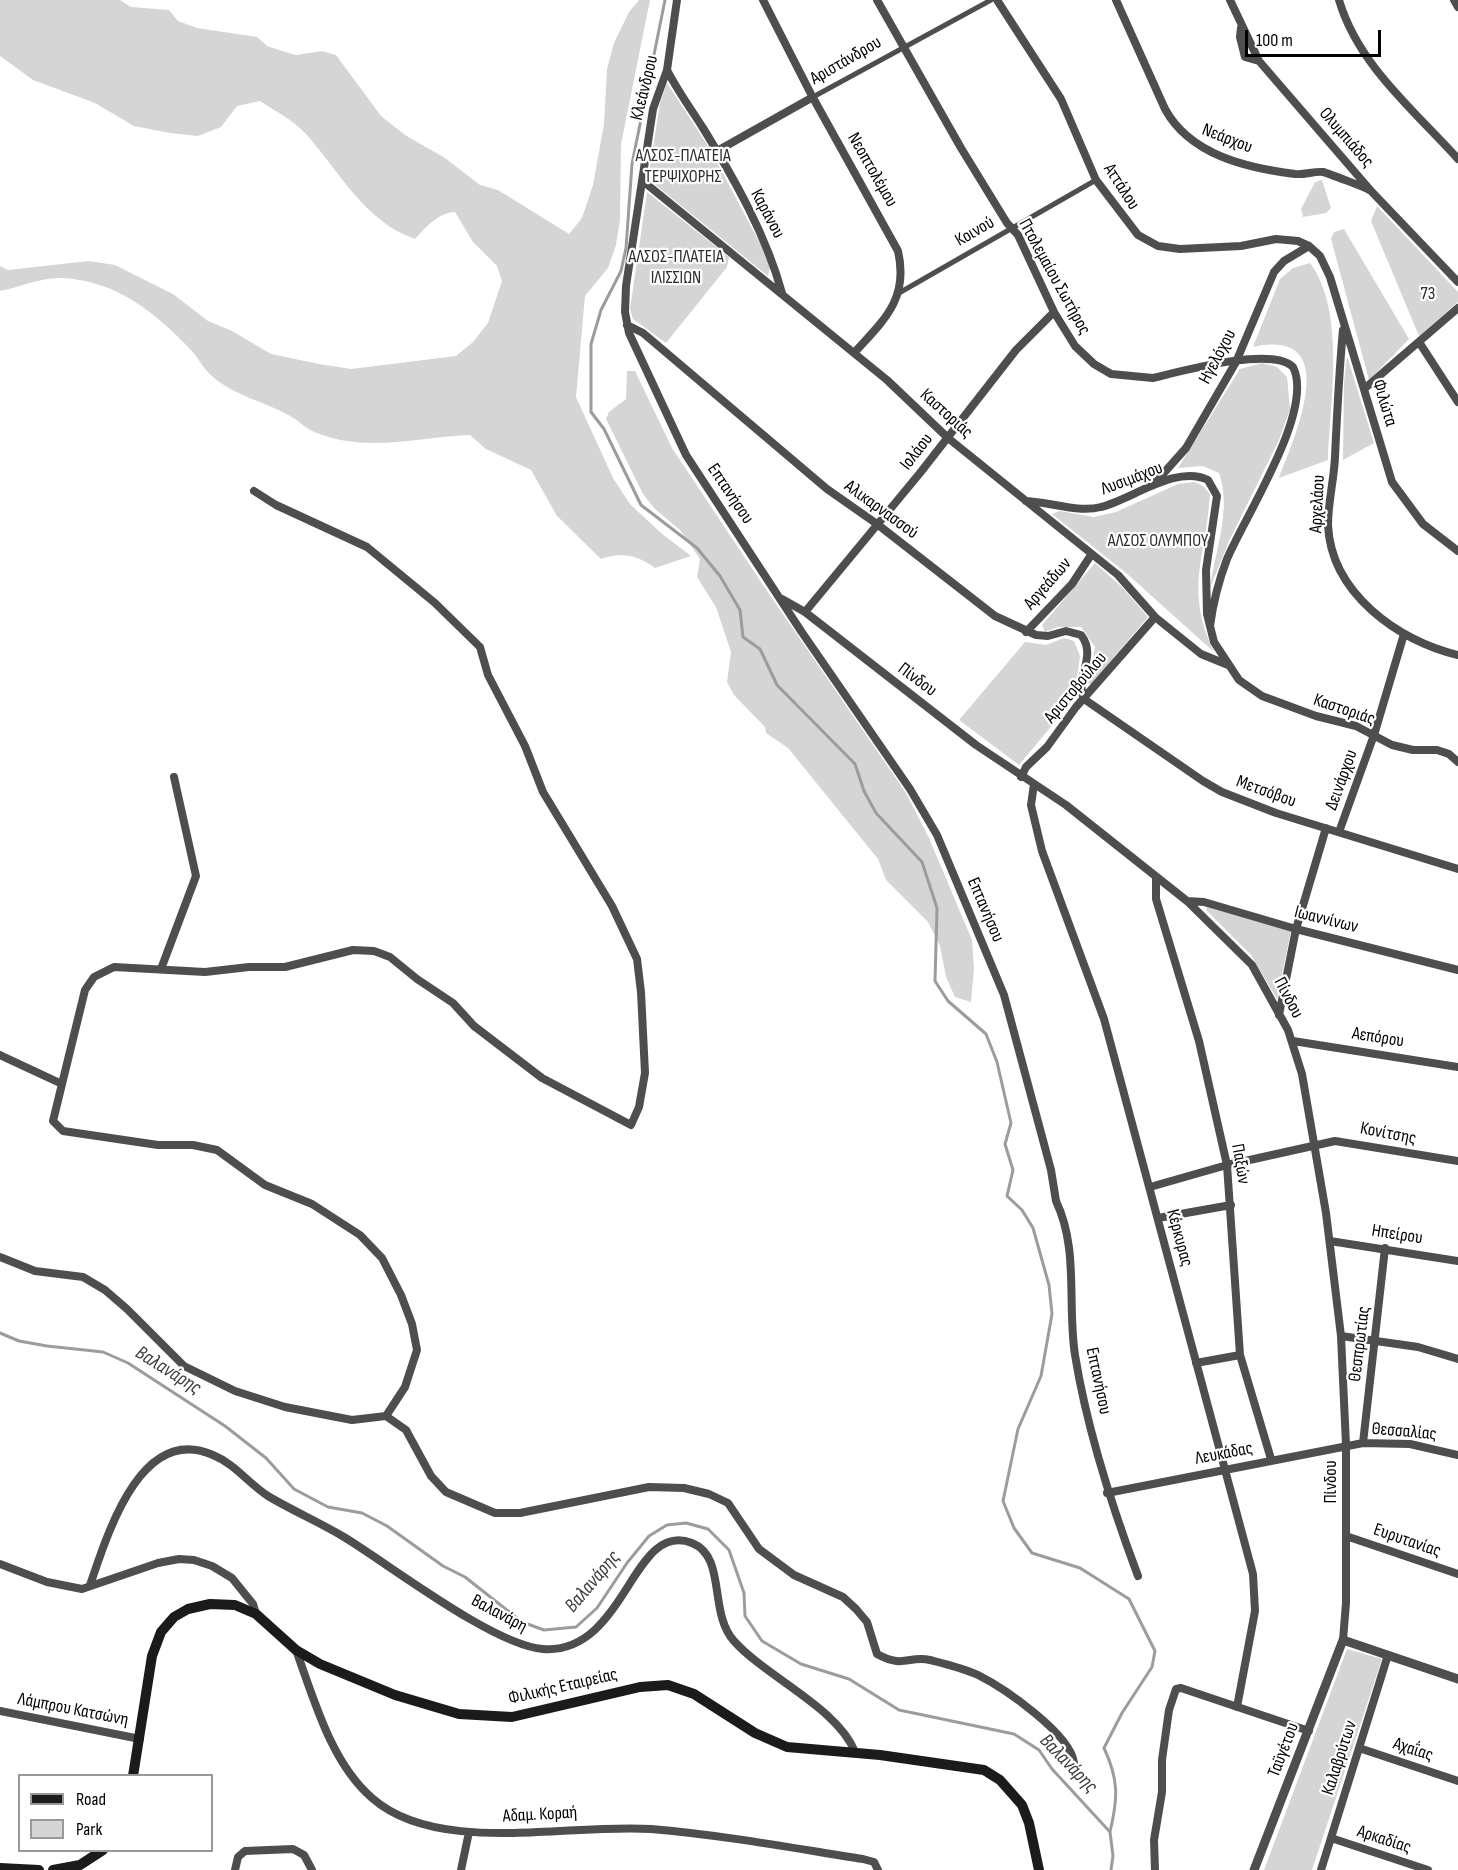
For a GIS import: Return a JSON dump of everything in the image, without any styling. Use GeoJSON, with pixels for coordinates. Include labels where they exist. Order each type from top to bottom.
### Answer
{"type":"FeatureCollection","features":[{"type":"Feature","properties":{"kind":"main road","name":"Φιλικής Εταιρείας"},"geometry":{"type":"LineString","coordinates":[[133,1774],[152,1656],[161,1632],[169,1621],[182,1611],[210,1605],[235,1605],[256,1614],[296,1650],[320,1664],[376,1687],[459,1714],[512,1717],[604,1694],[662,1684],[694,1694],[773,1743],[810,1750],[855,1752],[973,1767],[994,1775],[1024,1809],[1039,1870]]}},
{"type":"Feature","properties":{"kind":"main road"},"geometry":{"type":"LineString","coordinates":[[58,1869],[80,1865],[101,1852]]}},
{"type":"Feature","properties":{"kind":"main road"},"geometry":{"type":"LineString","coordinates":[[0,1868],[39,1870]]}},
{"type":"Feature","properties":{"kind":"street","name":"Κλεάνδρου"},"geometry":{"type":"LineString","coordinates":[[627,325],[625,295],[644,182],[653,109],[667,70],[677,0]]}},
{"type":"Feature","properties":{"kind":"street","name":"Νεοπτολέμου"},"geometry":{"type":"LineString","coordinates":[[763,0],[813,97],[895,242],[901,270],[899,293],[889,313],[854,353]]}},
{"type":"Feature","properties":{"kind":"street","name":"Πτολεμαίου Σωτήρος"},"geometry":{"type":"LineString","coordinates":[[876,0],[961,148],[1018,235],[1054,312],[1075,346],[1094,364],[1111,374],[1153,378],[1269,357],[1287,362],[1295,371],[1298,394],[1282,447],[1227,559],[1214,601],[1210,626]]}},
{"type":"Feature","properties":{"kind":"street","name":"Αριστάνδρου"},"geometry":{"type":"LineString","coordinates":[[717,151],[991,0]]}},
{"type":"Feature","properties":{"kind":"street","name":"Αττάλου"},"geometry":{"type":"LineString","coordinates":[[997,0],[1061,99],[1096,180],[1132,230],[1158,246],[1180,249],[1241,246],[1276,239],[1298,241],[1309,246]]}},
{"type":"Feature","properties":{"kind":"street","name":"Νεάρχου"},"geometry":{"type":"LineString","coordinates":[[1116,0],[1165,109],[1173,123],[1188,139],[1226,158],[1295,174],[1325,173],[1372,192]]}},
{"type":"Feature","properties":{"kind":"street","name":"Ολυμπιάδος"},"geometry":{"type":"LineString","coordinates":[[1230,0],[1259,61],[1372,192],[1458,282]]}},
{"type":"Feature","properties":{"kind":"street"},"geometry":{"type":"LineString","coordinates":[[1340,0],[1351,32],[1369,62],[1458,159]]}},
{"type":"Feature","properties":{"kind":"street"},"geometry":{"type":"LineString","coordinates":[[1454,0],[1458,8]]}},
{"type":"Feature","properties":{"kind":"street","name":"Καράνου"},"geometry":{"type":"LineString","coordinates":[[667,70],[717,151],[774,261],[783,295]]}},
{"type":"Feature","properties":{"kind":"street","name":"Κοινού"},"geometry":{"type":"LineString","coordinates":[[899,293],[1096,180]]}},
{"type":"Feature","properties":{"kind":"street","name":"Καστοριάς"},"geometry":{"type":"LineString","coordinates":[[644,182],[854,353],[948,438],[1129,585],[1155,617],[1202,654],[1228,665]]}},
{"type":"Feature","properties":{"kind":"street","name":"Φιλώτα"},"geometry":{"type":"LineString","coordinates":[[1309,246],[1320,256],[1328,271],[1388,472],[1399,493],[1423,524],[1458,551]]}},
{"type":"Feature","properties":{"kind":"street","name":"Ηγελόχου"},"geometry":{"type":"LineString","coordinates":[[1152,486],[1186,448],[1236,362],[1274,272],[1284,261],[1309,246]]}},
{"type":"Feature","properties":{"kind":"street"},"geometry":{"type":"LineString","coordinates":[[1364,389],[1458,308]]}},
{"type":"Feature","properties":{"kind":"street","name":"Ιολάου"},"geometry":{"type":"LineString","coordinates":[[805,612],[948,438],[1016,350],[1054,312]]}},
{"type":"Feature","properties":{"kind":"street","name":"Αλικαρνασσού"},"geometry":{"type":"LineString","coordinates":[[627,325],[643,333],[828,489],[877,524],[995,616],[1026,632],[1044,636],[1069,631],[1083,638],[1088,652],[1082,690],[1084,699]]}},
{"type":"Feature","properties":{"kind":"street","name":"Επτανήσου"},"geometry":{"type":"LineString","coordinates":[[627,325],[686,455],[921,806],[944,850],[999,982],[1012,1023],[1056,1201],[1067,1223],[1071,1247],[1076,1356],[1107,1493],[1138,1576]]}},
{"type":"Feature","properties":{"kind":"street","name":"Αρχελάου"},"geometry":{"type":"LineString","coordinates":[[1344,325],[1330,535],[1337,560],[1348,582],[1369,606],[1404,634],[1427,646],[1458,655]]}},
{"type":"Feature","properties":{"kind":"street"},"geometry":{"type":"LineString","coordinates":[[1419,342],[1458,402]]}},
{"type":"Feature","properties":{"kind":"street","name":"Λυσιμάχου"},"geometry":{"type":"LineString","coordinates":[[1025,501],[1083,508],[1100,507],[1179,478],[1196,476],[1208,480],[1216,491],[1205,581],[1210,626]]}},
{"type":"Feature","properties":{"kind":"street"},"geometry":{"type":"LineString","coordinates":[[254,491],[276,505],[367,547],[435,603],[480,647],[488,675],[525,746],[543,792],[560,825],[612,906],[637,959],[645,1073],[639,1107],[631,1125],[542,1078],[474,1026],[453,1003],[417,979],[390,957],[374,951],[344,952],[285,967],[249,967],[205,972],[114,967],[94,977],[85,990],[53,1121],[63,1131],[158,1146],[193,1145],[217,1149],[265,1185],[312,1204],[360,1234],[382,1258],[401,1295],[412,1324],[417,1350],[405,1388],[386,1416]]}},
{"type":"Feature","properties":{"kind":"street","name":"Αργεάδων"},"geometry":{"type":"LineString","coordinates":[[1026,632],[1072,584],[1091,555]]}},
{"type":"Feature","properties":{"kind":"street","name":"Πίνδου"},"geometry":{"type":"LineString","coordinates":[[780,598],[805,612],[976,745],[1066,805],[1187,901],[1252,966],[1279,1015],[1293,1041],[1302,1074],[1330,1241],[1341,1336],[1346,1445],[1343,1640]]}},
{"type":"Feature","properties":{"kind":"street","name":"Αριστοβούλου"},"geometry":{"type":"LineString","coordinates":[[1021,777],[1026,767],[1047,747],[1084,699],[1155,617]]}},
{"type":"Feature","properties":{"kind":"street","name":"Καστοριάς"},"geometry":{"type":"LineString","coordinates":[[1210,626],[1214,642],[1228,665],[1239,680],[1254,692],[1316,716],[1356,726],[1406,749],[1425,751],[1430,748],[1443,752],[1458,762]]}},
{"type":"Feature","properties":{"kind":"street","name":"Δεινάρχου"},"geometry":{"type":"LineString","coordinates":[[1339,832],[1374,735],[1404,634]]}},
{"type":"Feature","properties":{"kind":"street","name":"Μετσόβου"},"geometry":{"type":"LineString","coordinates":[[1084,699],[1212,787],[1276,813],[1458,868]]}},
{"type":"Feature","properties":{"kind":"street"},"geometry":{"type":"LineString","coordinates":[[161,969],[196,876],[174,777]]}},
{"type":"Feature","properties":{"kind":"street","name":"Κέρκυρας"},"geometry":{"type":"LineString","coordinates":[[1034,784],[1031,805],[1042,851],[1104,1020],[1251,1563],[1256,1604],[1237,1707]]}},
{"type":"Feature","properties":{"kind":"street","name":"Δεινάρχου"},"geometry":{"type":"LineString","coordinates":[[1279,1015],[1296,929],[1326,828]]}},
{"type":"Feature","properties":{"kind":"street","name":"Παξών"},"geometry":{"type":"LineString","coordinates":[[1156,878],[1156,899],[1199,1041],[1227,1166],[1240,1354],[1271,1460]]}},
{"type":"Feature","properties":{"kind":"street","name":"Ιωαννίνων"},"geometry":{"type":"LineString","coordinates":[[1187,901],[1204,902],[1296,929],[1458,970]]}},
{"type":"Feature","properties":{"kind":"street","name":"Αεπόρου"},"geometry":{"type":"LineString","coordinates":[[1293,1041],[1458,1067]]}},
{"type":"Feature","properties":{"kind":"street"},"geometry":{"type":"LineString","coordinates":[[0,1055],[62,1084]]}},
{"type":"Feature","properties":{"kind":"street","name":"Κονίτσης"},"geometry":{"type":"LineString","coordinates":[[1150,1187],[1335,1141],[1353,1142],[1458,1161]]}},
{"type":"Feature","properties":{"kind":"street"},"geometry":{"type":"LineString","coordinates":[[1158,1218],[1231,1205]]}},
{"type":"Feature","properties":{"kind":"street","name":"Ηπείρου"},"geometry":{"type":"LineString","coordinates":[[1330,1241],[1385,1248],[1458,1262]]}},
{"type":"Feature","properties":{"kind":"street","name":"Θεσπρωτίας"},"geometry":{"type":"LineString","coordinates":[[1363,1443],[1385,1248]]}},
{"type":"Feature","properties":{"kind":"street"},"geometry":{"type":"LineString","coordinates":[[0,1257],[35,1271],[82,1277],[105,1290],[128,1309],[184,1366],[235,1391],[285,1407],[352,1420],[386,1416],[406,1430],[431,1476],[446,1492],[495,1513],[520,1513],[649,1487],[684,1488],[719,1498],[728,1503],[759,1549],[794,1575],[843,1598],[856,1609],[867,1622],[871,1643],[877,1654],[890,1661],[910,1662],[926,1659],[979,1676],[1009,1694],[1058,1735],[1073,1753],[1074,1763]]}},
{"type":"Feature","properties":{"kind":"street"},"geometry":{"type":"LineString","coordinates":[[1341,1336],[1418,1347],[1458,1359]]}},
{"type":"Feature","properties":{"kind":"street"},"geometry":{"type":"LineString","coordinates":[[1196,1363],[1240,1354]]}},
{"type":"Feature","properties":{"kind":"street","name":"Θεσσαλίας"},"geometry":{"type":"LineString","coordinates":[[1346,1445],[1410,1444],[1458,1455]]}},
{"type":"Feature","properties":{"kind":"street","name":"Λευκάδας"},"geometry":{"type":"LineString","coordinates":[[1107,1493],[1346,1445]]}},
{"type":"Feature","properties":{"kind":"street","name":"Βαλανάρη"},"geometry":{"type":"LineString","coordinates":[[90,1585],[129,1491],[156,1461],[183,1450],[206,1452],[223,1460],[272,1499],[345,1538],[503,1636],[533,1648],[558,1647],[593,1631],[609,1617],[654,1550],[670,1541],[685,1541],[702,1549],[711,1561],[720,1615],[732,1639],[839,1728],[855,1752]]}},
{"type":"Feature","properties":{"kind":"street","name":"Ευρυτανίας"},"geometry":{"type":"LineString","coordinates":[[1346,1536],[1458,1574]]}},
{"type":"Feature","properties":{"kind":"street"},"geometry":{"type":"LineString","coordinates":[[0,1564],[55,1585],[76,1589],[88,1588],[90,1585],[109,1581],[158,1563],[179,1559],[194,1560],[212,1566],[232,1578],[253,1604],[256,1614]]}},
{"type":"Feature","properties":{"kind":"street"},"geometry":{"type":"LineString","coordinates":[[1343,1640],[1458,1679]]}},
{"type":"Feature","properties":{"kind":"street","name":"Ταϋγέτου"},"geometry":{"type":"LineString","coordinates":[[1254,1870],[1343,1640]]}},
{"type":"Feature","properties":{"kind":"street","name":"Αδαμ. Κοραή"},"geometry":{"type":"LineString","coordinates":[[296,1650],[333,1741],[352,1776],[366,1792],[391,1811],[408,1820],[431,1827],[469,1832],[604,1828],[670,1831],[863,1859],[874,1862],[878,1870]]}},
{"type":"Feature","properties":{"kind":"street","name":"Καλαβρύτων"},"geometry":{"type":"LineString","coordinates":[[1321,1870],[1388,1655]]}},
{"type":"Feature","properties":{"kind":"street"},"geometry":{"type":"LineString","coordinates":[[1155,1870],[1154,1840],[1162,1792],[1162,1760],[1174,1691],[1181,1688],[1309,1731]]}},
{"type":"Feature","properties":{"kind":"street","name":"Λάμπρου Κατσώνη"},"geometry":{"type":"LineString","coordinates":[[0,1711],[140,1739]]}},
{"type":"Feature","properties":{"kind":"street","name":"Αχαΐας"},"geometry":{"type":"LineString","coordinates":[[1359,1748],[1458,1781]]}},
{"type":"Feature","properties":{"kind":"street"},"geometry":{"type":"LineString","coordinates":[[461,1870],[469,1832]]}},
{"type":"Feature","properties":{"kind":"street","name":"Αρκαδίας"},"geometry":{"type":"LineString","coordinates":[[1330,1838],[1428,1870]]}},
{"type":"Feature","properties":{"kind":"street"},"geometry":{"type":"LineString","coordinates":[[235,1870],[238,1857],[246,1851],[293,1849],[304,1855],[312,1870]]}},
{"type":"Feature","properties":{"kind":"green space"},"geometry":{"type":"Polygon","coordinates":[[[0,0],[120,0],[131,7],[169,10],[178,21],[197,28],[257,37],[267,46],[296,55],[322,51],[336,55],[381,116],[405,135],[445,158],[480,185],[498,190],[569,234],[582,218],[593,185],[604,124],[607,69],[614,43],[629,12],[639,0],[650,0],[621,144],[620,219],[616,245],[608,268],[585,296],[576,397],[613,478],[630,504],[661,533],[691,556],[655,568],[642,560],[629,556],[601,559],[557,516],[531,470],[486,449],[470,435],[374,443],[336,439],[313,432],[281,411],[222,384],[210,374],[177,336],[149,311],[100,285],[81,280],[54,278],[0,291],[0,266],[8,270],[89,261],[115,265],[173,294],[208,321],[232,331],[271,354],[351,369],[456,356],[473,342],[488,323],[502,281],[497,266],[473,242],[455,212],[438,218],[415,239],[397,231],[367,208],[301,129],[260,101],[237,106],[221,127],[198,136],[134,126],[95,103],[33,80],[0,56],[0,0]]]}},
{"type":"Feature","properties":{"kind":"green space","name":"ΑΛΣΟΣ-ΠΛΑΤΕΙΑ ΤΕΡΨΙΧΟΡΗΣ"},"geometry":{"type":"Polygon","coordinates":[[[667,83],[710,149],[765,253],[770,267],[768,276],[648,179],[660,103],[667,83]]]}},
{"type":"Feature","properties":{"kind":"green space"},"geometry":{"type":"Polygon","coordinates":[[[1322,180],[1331,208],[1326,213],[1303,217],[1301,209],[1315,182],[1322,180]]]}},
{"type":"Feature","properties":{"kind":"green space","name":"ΑΛΣΟΣ-ΠΛΑΤΕΙΑ ΙΛΙΣΣΙΩΝ"},"geometry":{"type":"Polygon","coordinates":[[[647,192],[729,257],[727,267],[666,343],[633,319],[630,309],[647,192]]]}},
{"type":"Feature","properties":{"kind":"green space","name":"73"},"geometry":{"type":"Polygon","coordinates":[[[1377,206],[1458,292],[1458,302],[1419,336],[1371,221],[1377,206]]]}},
{"type":"Feature","properties":{"kind":"green space"},"geometry":{"type":"Polygon","coordinates":[[[1344,229],[1409,339],[1369,380],[1331,239],[1334,232],[1344,229]]]}},
{"type":"Feature","properties":{"kind":"green space"},"geometry":{"type":"Polygon","coordinates":[[[1310,263],[1321,283],[1332,331],[1333,385],[1328,460],[1279,478],[1302,414],[1306,390],[1306,369],[1298,353],[1281,345],[1253,347],[1280,279],[1293,268],[1310,263]]]}},
{"type":"Feature","properties":{"kind":"green space"},"geometry":{"type":"Polygon","coordinates":[[[1347,356],[1374,443],[1343,460],[1344,382],[1347,356]]]}},
{"type":"Feature","properties":{"kind":"green space","name":"ΑΛΣΟΣ ΟΛΥΜΠΟΥ"},"geometry":{"type":"Polygon","coordinates":[[[1262,363],[1277,367],[1287,377],[1290,409],[1279,440],[1230,539],[1210,588],[1223,515],[1223,487],[1219,473],[1203,466],[1178,468],[1240,369],[1262,363]]]}},
{"type":"Feature","properties":{"kind":"green space"},"geometry":{"type":"Polygon","coordinates":[[[627,371],[635,371],[672,448],[906,793],[929,838],[972,940],[974,968],[971,1002],[955,997],[946,977],[940,946],[928,922],[886,880],[878,859],[788,748],[766,733],[765,727],[734,695],[727,682],[731,652],[716,607],[697,577],[700,559],[680,530],[655,509],[643,494],[606,419],[609,412],[626,399],[627,371]]]}},
{"type":"Feature","properties":{"kind":"green space","name":"ΑΛΣΟΣ ΟΛΥΜΠΟΥ"},"geometry":{"type":"Polygon","coordinates":[[[1195,482],[1203,486],[1210,494],[1198,591],[1205,629],[1214,652],[1125,572],[1052,514],[1060,511],[1094,517],[1116,512],[1178,484],[1195,482]]]}},
{"type":"Feature","properties":{"kind":"green space","name":"ΑΛΣΟΣ ΟΛΥΜΠΟΥ"},"geometry":{"type":"Polygon","coordinates":[[[1095,563],[1122,587],[1148,617],[1091,684],[1088,684],[1095,647],[1081,627],[1058,627],[1045,632],[1042,625],[1095,563]]]}},
{"type":"Feature","properties":{"kind":"green space"},"geometry":{"type":"Polygon","coordinates":[[[1064,638],[1074,641],[1080,656],[1074,699],[1019,765],[959,720],[1025,642],[1046,645],[1064,638]]]}},
{"type":"Feature","properties":{"kind":"green space"},"geometry":{"type":"Polygon","coordinates":[[[1207,907],[1291,931],[1277,999],[1251,955],[1206,910],[1207,907]]]}},
{"type":"Feature","properties":{"kind":"green space"},"geometry":{"type":"Polygon","coordinates":[[[1347,1649],[1382,1659],[1312,1870],[1264,1870],[1347,1649]]]}},
{"type":"Feature","properties":{"kind":"waterway"},"geometry":{"type":"LineString","coordinates":[[665,0],[632,164],[626,248],[621,271],[601,310],[591,344],[591,412],[604,429],[641,505],[697,548],[720,576],[740,610],[743,637],[760,649],[777,685],[855,764],[864,791],[876,813],[922,862],[937,908],[935,981],[948,1001],[986,1034],[997,1062],[1011,1123],[1005,1144],[1013,1170],[1007,1196],[1022,1210],[1033,1228],[1049,1285],[1052,1314],[1041,1376],[1018,1429],[1003,1501],[1014,1528],[1032,1553],[1080,1568],[1129,1599],[1155,1651],[1152,1667],[1122,1713],[1104,1748],[1116,1789],[1110,1832]]}},
{"type":"Feature","properties":{"kind":"waterway","name":"Βαλανάρης"},"geometry":{"type":"LineString","coordinates":[[0,1333],[19,1341],[103,1352],[128,1363],[225,1426],[266,1458],[294,1489],[328,1507],[362,1513],[387,1526],[443,1566],[465,1577],[522,1622],[544,1630],[576,1627],[597,1608],[627,1563],[649,1536],[667,1525],[686,1523],[708,1529],[729,1550],[744,1593],[745,1616],[762,1641],[801,1664],[849,1679],[899,1710],[1014,1734],[1039,1750],[1052,1769],[1110,1832],[1113,1856],[1111,1870]]}}]}
